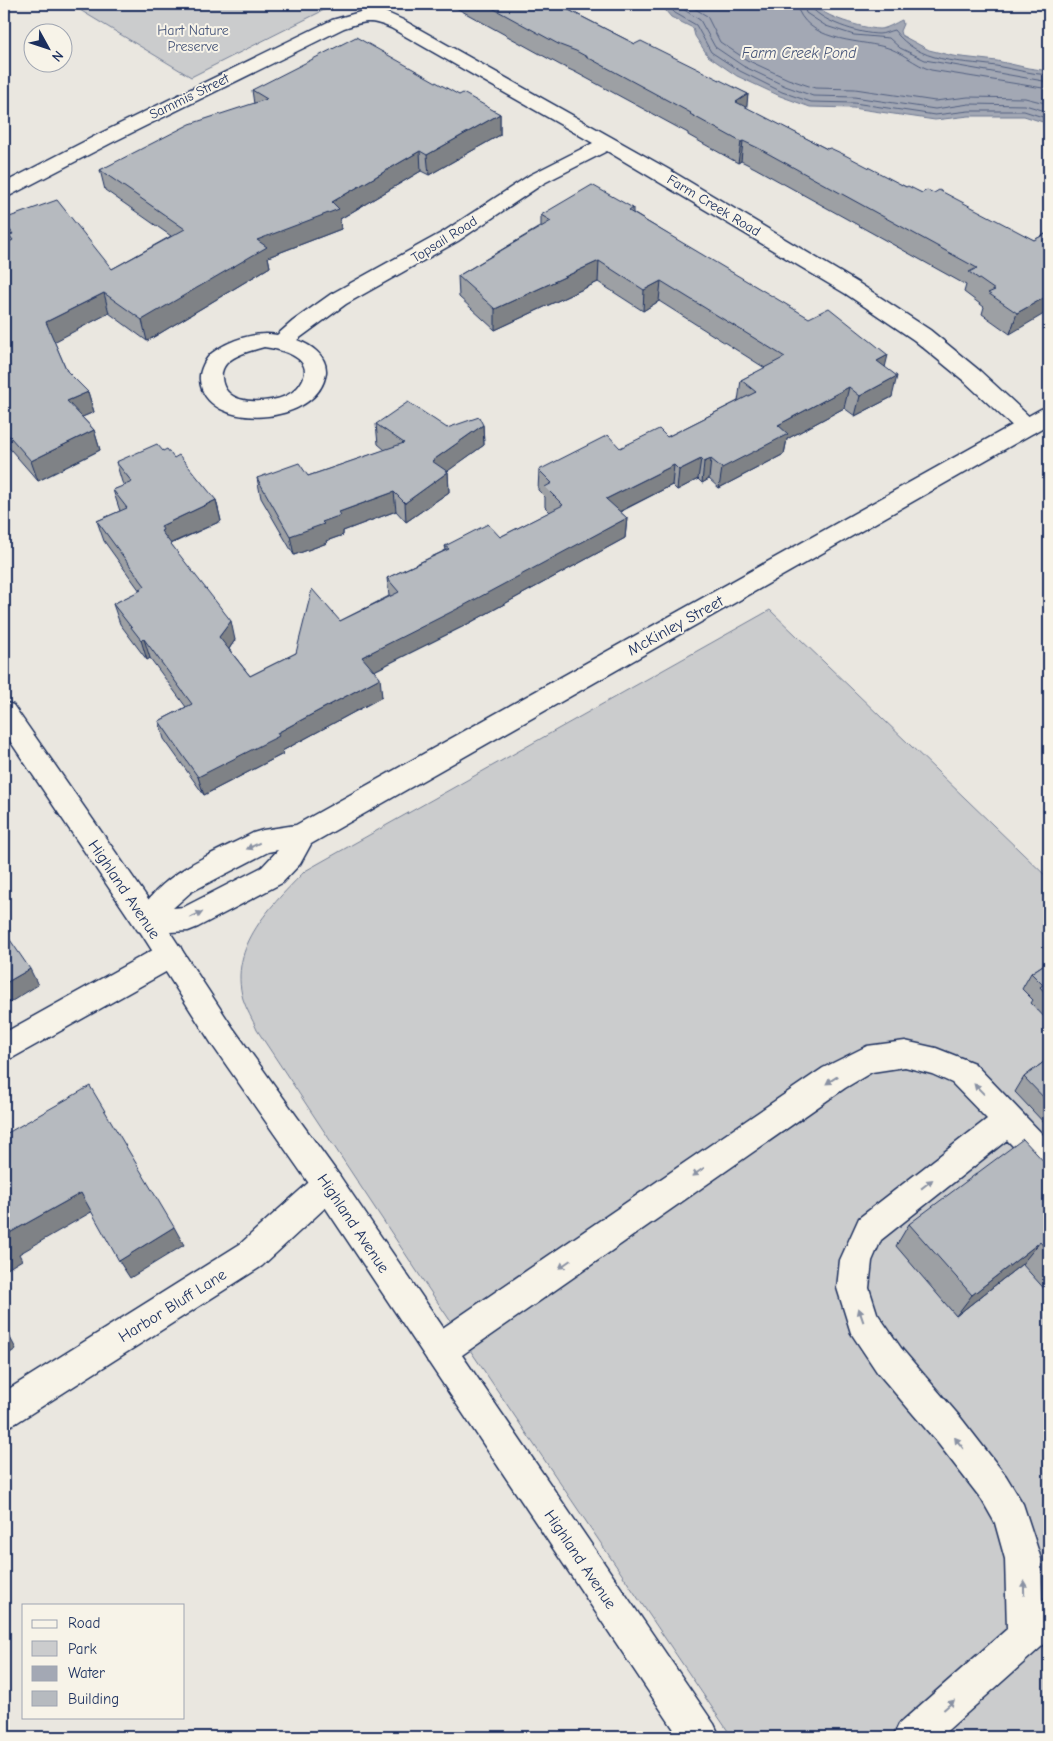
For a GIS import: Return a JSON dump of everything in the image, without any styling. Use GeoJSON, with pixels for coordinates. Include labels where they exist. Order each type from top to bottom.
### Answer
{"type":"FeatureCollection","features":[{"type":"Feature","properties":{"kind":"street","name":"Sammis Street"},"geometry":{"type":"LineString","coordinates":[[4,191],[123,129],[338,24],[367,15],[379,16]]}},
{"type":"Feature","properties":{"kind":"street","name":"Farm Creek Road"},"geometry":{"type":"LineString","coordinates":[[379,16],[419,35],[608,143],[853,288],[922,335],[972,376],[1027,427]]}},
{"type":"Feature","properties":{"kind":"street","name":"Topsail Road"},"geometry":{"type":"LineString","coordinates":[[283,341],[301,323],[331,302],[400,267],[459,232],[512,194],[560,166],[608,143]]}},
{"type":"Feature","properties":{"kind":"street"},"geometry":{"type":"LineString","coordinates":[[264,340],[283,341],[299,347],[305,352],[316,369],[314,382],[305,394],[290,404],[271,409],[251,410],[232,406],[218,398],[210,386],[210,373],[216,360],[228,350],[246,343],[264,340]]}},
{"type":"Feature","properties":{"kind":"street","name":"McKinley Street"},"geometry":{"type":"LineString","coordinates":[[148,922],[162,901],[181,884],[263,841],[301,836],[1049,414]]}},
{"type":"Feature","properties":{"kind":"street","name":"Highland Avenue"},"geometry":{"type":"LineString","coordinates":[[4,712],[148,922],[222,1037],[328,1185],[701,1737]]}},
{"type":"Feature","properties":{"kind":"street"},"geometry":{"type":"LineString","coordinates":[[148,922],[188,919],[272,875],[290,856],[301,836]]}},
{"type":"Feature","properties":{"kind":"street"},"geometry":{"type":"LineString","coordinates":[[4,1048],[170,955]]}},
{"type":"Feature","properties":{"kind":"street"},"geometry":{"type":"LineString","coordinates":[[440,1350],[834,1078],[867,1059],[905,1054],[936,1061],[963,1074],[1049,1162]]}},
{"type":"Feature","properties":{"kind":"street"},"geometry":{"type":"LineString","coordinates":[[912,1737],[1037,1626],[1023,1559],[1010,1516],[988,1480],[949,1430],[889,1360],[863,1321],[853,1288],[856,1260],[870,1229],[1008,1120]]}},
{"type":"Feature","properties":{"kind":"street","name":"Harbor Bluff Lane"},"geometry":{"type":"LineString","coordinates":[[4,1411],[251,1254],[328,1185]]}},
{"type":"Feature","properties":{"kind":"green space","name":"Hart Nature Preserve"},"geometry":{"type":"Polygon","coordinates":[[[70,4],[336,4],[191,77],[70,4]]]}},
{"type":"Feature","properties":{"kind":"green space"},"geometry":{"type":"Polygon","coordinates":[[[770,610],[1049,879],[1049,1737],[732,1737],[426,1285],[257,1030],[243,999],[240,980],[242,961],[247,944],[267,912],[305,871],[770,610]]]}},
{"type":"Feature","properties":{"kind":"water","name":"Farm Creek Pond"},"geometry":{"type":"Polygon","coordinates":[[[660,4],[813,4],[818,9],[844,21],[879,29],[902,20],[901,35],[929,50],[953,56],[997,61],[1049,71],[1049,124],[1024,116],[969,116],[935,120],[853,108],[810,107],[780,96],[737,76],[708,56],[695,36],[693,28],[671,17],[660,4]]]}},
{"type":"Feature","properties":{"kind":"building"},"geometry":{"type":"Polygon","coordinates":[[[485,4],[557,4],[635,44],[641,41],[748,94],[736,102],[906,187],[908,186],[922,193],[927,190],[934,193],[939,190],[1034,240],[1049,232],[1049,295],[1017,313],[988,293],[995,290],[969,272],[977,268],[758,148],[743,141],[741,142],[576,51],[560,45],[485,4]]]}},
{"type":"Feature","properties":{"kind":"building"},"geometry":{"type":"Polygon","coordinates":[[[356,37],[459,95],[463,93],[500,114],[427,155],[420,151],[332,202],[339,209],[257,240],[267,247],[142,320],[104,293],[46,322],[67,371],[88,392],[67,401],[94,430],[31,461],[4,430],[4,245],[13,240],[9,235],[13,234],[4,222],[4,219],[57,200],[112,269],[185,229],[100,170],[190,124],[267,99],[252,90],[356,37]]]}},
{"type":"Feature","properties":{"kind":"building"},"geometry":{"type":"Polygon","coordinates":[[[592,185],[633,208],[629,211],[809,318],[829,308],[888,355],[877,361],[897,376],[860,396],[849,387],[778,425],[788,434],[722,468],[711,459],[704,462],[701,459],[679,470],[674,465],[606,499],[627,518],[463,606],[362,657],[380,678],[277,733],[279,736],[198,777],[159,721],[192,704],[144,639],[141,640],[113,604],[141,590],[139,589],[145,586],[97,521],[127,508],[113,490],[132,482],[116,462],[157,444],[163,451],[167,449],[174,458],[179,455],[216,500],[161,526],[163,530],[161,531],[231,621],[219,637],[250,676],[296,653],[312,589],[340,621],[399,592],[387,578],[449,549],[445,546],[488,524],[500,537],[563,505],[545,487],[552,483],[539,470],[608,435],[620,448],[659,429],[667,437],[756,392],[741,380],[785,357],[661,281],[644,290],[599,261],[495,309],[458,276],[551,221],[541,215],[592,185]]]}},
{"type":"Feature","properties":{"kind":"building"},"geometry":{"type":"Polygon","coordinates":[[[408,402],[447,428],[479,417],[483,425],[432,461],[448,472],[405,503],[394,492],[339,512],[341,515],[322,522],[324,524],[290,536],[257,478],[299,463],[308,476],[404,443],[376,424],[408,402]]]}},
{"type":"Feature","properties":{"kind":"building"},"geometry":{"type":"Polygon","coordinates":[[[4,931],[30,969],[4,984],[4,931]]]}},
{"type":"Feature","properties":{"kind":"building"},"geometry":{"type":"Polygon","coordinates":[[[1049,961],[1049,997],[1040,987],[1043,985],[1031,973],[1049,961]]]}},
{"type":"Feature","properties":{"kind":"building"},"geometry":{"type":"Polygon","coordinates":[[[1049,1058],[1049,1103],[1024,1077],[1049,1058]]]}},
{"type":"Feature","properties":{"kind":"building"},"geometry":{"type":"Polygon","coordinates":[[[90,1086],[174,1227],[119,1261],[81,1193],[4,1236],[4,1135],[90,1086]]]}},
{"type":"Feature","properties":{"kind":"building"},"geometry":{"type":"Polygon","coordinates":[[[1023,1139],[1049,1167],[1049,1252],[1040,1242],[972,1295],[909,1224],[1023,1139]]]}},
{"type":"Feature","properties":{"kind":"building"},"geometry":{"type":"Polygon","coordinates":[[[4,1236],[8,1242],[4,1245],[4,1236]]]}}]}
